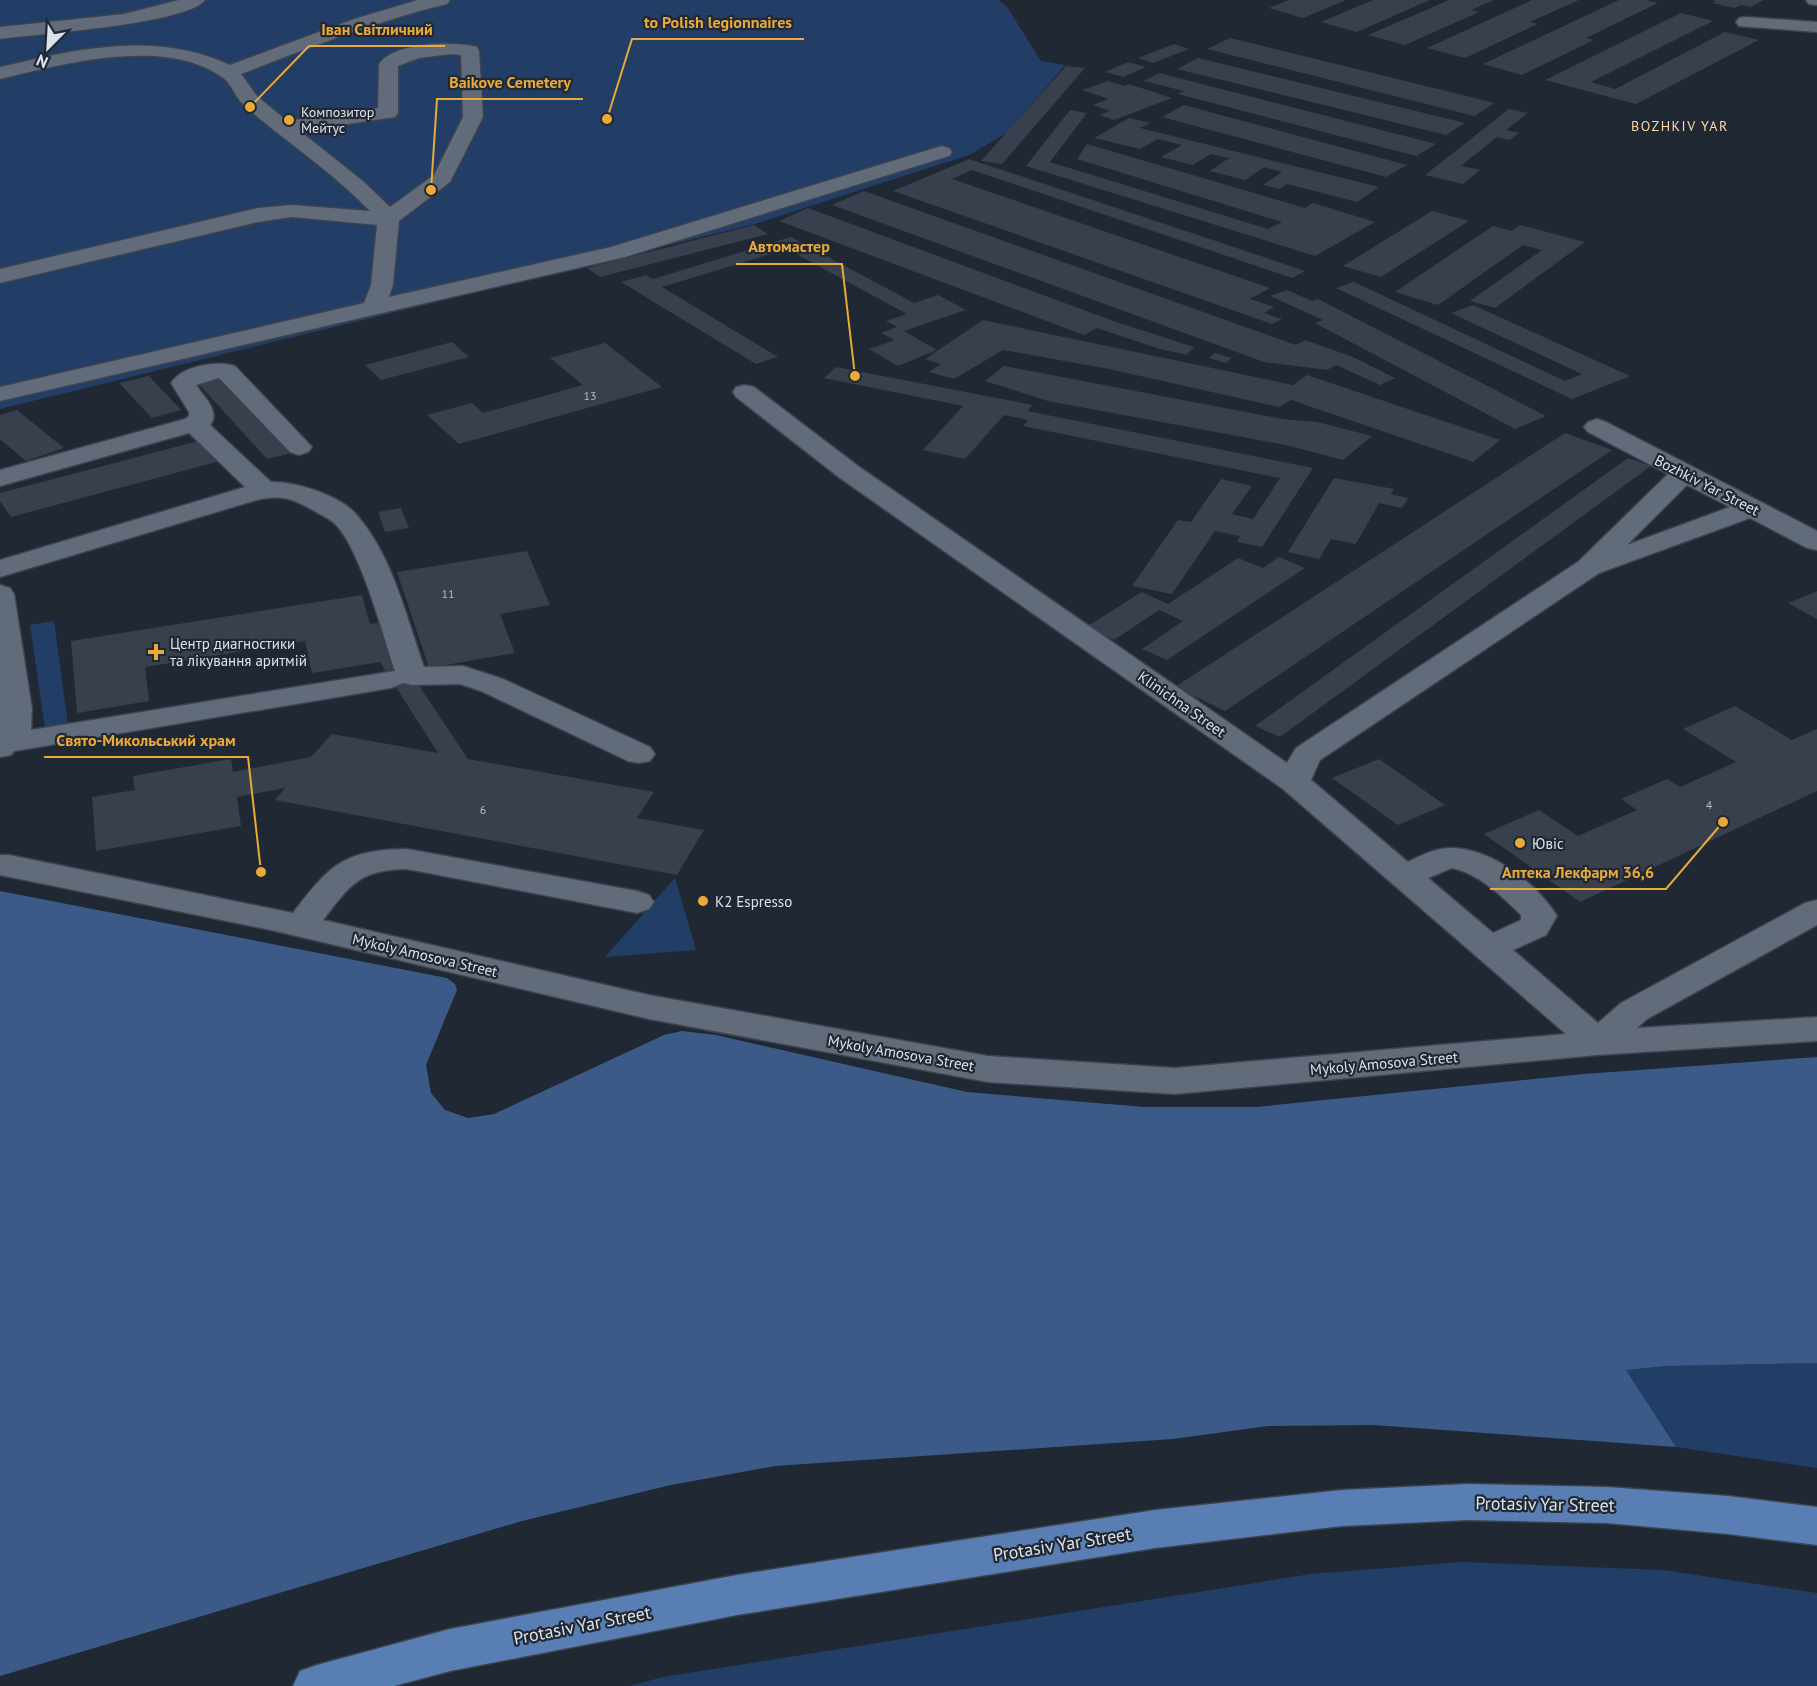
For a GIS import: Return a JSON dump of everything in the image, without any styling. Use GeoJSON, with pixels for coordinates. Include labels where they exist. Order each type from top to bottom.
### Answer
{"type":"FeatureCollection","features":[{"type":"Feature","properties":{"kind":"main road","name":"Protasiv Yar Street"},"geometry":{"type":"LineString","coordinates":[[316,1686],[450,1650],[738,1595],[1155,1529],[1342,1508],[1468,1502],[1607,1505],[1728,1515],[1817,1526]]}},
{"type":"Feature","properties":{"kind":"street"},"geometry":{"type":"LineString","coordinates":[[0,33],[139,18],[196,0]]}},
{"type":"Feature","properties":{"kind":"street"},"geometry":{"type":"LineString","coordinates":[[230,72],[320,35],[403,9],[441,0]]}},
{"type":"Feature","properties":{"kind":"street"},"geometry":{"type":"LineString","coordinates":[[1745,22],[1817,27]]}},
{"type":"Feature","properties":{"kind":"street"},"geometry":{"type":"LineString","coordinates":[[0,276],[258,214],[292,211],[388,219],[443,178],[473,117],[470,51],[462,48],[411,54],[398,57],[388,64],[388,113],[284,127]]}},
{"type":"Feature","properties":{"kind":"street"},"geometry":{"type":"LineString","coordinates":[[0,73],[70,58],[138,50],[165,52],[196,59],[230,72],[249,98],[368,197],[388,219],[382,285],[374,308]]}},
{"type":"Feature","properties":{"kind":"street"},"geometry":{"type":"LineString","coordinates":[[0,394],[617,252],[942,152]]}},
{"type":"Feature","properties":{"kind":"street"},"geometry":{"type":"LineString","coordinates":[[0,478],[194,424],[202,419],[202,412],[183,383],[187,379],[218,370],[226,371],[299,447]]}},
{"type":"Feature","properties":{"kind":"street","name":"Klinichna Street"},"geometry":{"type":"LineString","coordinates":[[745,392],[849,472],[1294,782],[1575,1021],[1597,1043]]}},
{"type":"Feature","properties":{"kind":"street"},"geometry":{"type":"LineString","coordinates":[[194,424],[264,490]]}},
{"type":"Feature","properties":{"kind":"street","name":"Bozhkiv Yar Street"},"geometry":{"type":"LineString","coordinates":[[1597,427],[1683,474],[1817,542]]}},
{"type":"Feature","properties":{"kind":"street"},"geometry":{"type":"LineString","coordinates":[[1294,782],[1307,755],[1588,568],[1683,474]]}},
{"type":"Feature","properties":{"kind":"street"},"geometry":{"type":"LineString","coordinates":[[0,569],[264,490],[284,489],[304,494],[344,517],[365,548],[376,572],[412,676],[463,675],[492,685],[639,754]]}},
{"type":"Feature","properties":{"kind":"street"},"geometry":{"type":"LineString","coordinates":[[1588,568],[1752,508]]}},
{"type":"Feature","properties":{"kind":"street"},"geometry":{"type":"LineString","coordinates":[[0,594],[17,709],[15,732],[1,746]]}},
{"type":"Feature","properties":{"kind":"street"},"geometry":{"type":"LineString","coordinates":[[1,746],[390,679]]}},
{"type":"Feature","properties":{"kind":"street"},"geometry":{"type":"LineString","coordinates":[[1405,877],[1445,859],[1455,858],[1479,866],[1530,902],[1540,916],[1534,927],[1490,948]]}},
{"type":"Feature","properties":{"kind":"street"},"geometry":{"type":"LineString","coordinates":[[301,926],[344,873],[361,864],[382,859],[407,859],[637,902]]}},
{"type":"Feature","properties":{"kind":"street","name":"Mykoly Amosova Street"},"geometry":{"type":"LineString","coordinates":[[0,866],[25,868],[301,926],[649,1007],[988,1069],[1175,1081],[1597,1043],[1817,1029]]}},
{"type":"Feature","properties":{"kind":"street"},"geometry":{"type":"LineString","coordinates":[[1597,1043],[1634,1011],[1817,911]]}},
{"type":"Feature","properties":{"kind":"shaded area"},"geometry":{"type":"Polygon","coordinates":[[[0,0],[999,0],[1007,7],[1041,61],[1065,65],[1007,133],[969,155],[755,224],[0,409],[0,0]]]}},
{"type":"Feature","properties":{"kind":"shaded area"},"geometry":{"type":"Polygon","coordinates":[[[54,621],[69,732],[46,736],[30,625],[54,621]]]}},
{"type":"Feature","properties":{"kind":"shaded area"},"geometry":{"type":"Polygon","coordinates":[[[675,878],[696,950],[605,957],[675,878]]]}},
{"type":"Feature","properties":{"kind":"shaded area"},"geometry":{"type":"Polygon","coordinates":[[[0,891],[447,978],[455,984],[457,990],[426,1065],[431,1093],[445,1110],[468,1118],[494,1114],[664,1035],[682,1031],[716,1035],[967,1092],[1144,1107],[1256,1107],[1584,1074],[1817,1057],[1817,1363],[1667,1366],[1626,1370],[1676,1447],[1374,1425],[1268,1426],[1173,1439],[775,1466],[671,1485],[522,1521],[0,1676],[0,891]]]}},
{"type":"Feature","properties":{"kind":"shaded area"},"geometry":{"type":"Polygon","coordinates":[[[1817,1363],[1817,1468],[1676,1447],[1626,1370],[1667,1366],[1817,1363]]]}},
{"type":"Feature","properties":{"kind":"shaded area"},"geometry":{"type":"Polygon","coordinates":[[[1462,1562],[1663,1570],[1817,1593],[1817,1686],[630,1686],[663,1677],[1311,1574],[1462,1562]]]}},
{"type":"Feature","properties":{"kind":"building"},"geometry":{"type":"Polygon","coordinates":[[[1289,0],[1346,0],[1303,18],[1269,8],[1289,0]]]}},
{"type":"Feature","properties":{"kind":"building"},"geometry":{"type":"Polygon","coordinates":[[[1373,0],[1430,0],[1357,32],[1321,22],[1373,0]]]}},
{"type":"Feature","properties":{"kind":"building"},"geometry":{"type":"Polygon","coordinates":[[[1449,0],[1494,0],[1471,10],[1479,12],[1405,45],[1368,35],[1449,0]]]}},
{"type":"Feature","properties":{"kind":"building"},"geometry":{"type":"Polygon","coordinates":[[[1532,0],[1579,0],[1530,22],[1538,24],[1465,58],[1427,48],[1532,0]]]}},
{"type":"Feature","properties":{"kind":"building"},"geometry":{"type":"Polygon","coordinates":[[[1619,0],[1645,0],[1658,3],[1586,38],[1594,40],[1522,75],[1483,64],[1619,0]]]}},
{"type":"Feature","properties":{"kind":"building"},"geometry":{"type":"Polygon","coordinates":[[[1713,0],[1764,0],[1751,7],[1741,5],[1734,8],[1712,3],[1716,2],[1713,0]]]}},
{"type":"Feature","properties":{"kind":"building"},"geometry":{"type":"Polygon","coordinates":[[[1681,13],[1713,21],[1591,82],[1615,89],[1725,32],[1759,40],[1636,104],[1545,80],[1681,13]]]}},
{"type":"Feature","properties":{"kind":"building"},"geometry":{"type":"Polygon","coordinates":[[[1230,38],[1495,103],[1474,116],[1207,49],[1230,38]]]}},
{"type":"Feature","properties":{"kind":"building"},"geometry":{"type":"Polygon","coordinates":[[[1174,44],[1189,49],[1153,63],[1138,58],[1174,44]]]}},
{"type":"Feature","properties":{"kind":"building"},"geometry":{"type":"Polygon","coordinates":[[[1198,58],[1465,123],[1446,135],[1177,69],[1198,58]]]}},
{"type":"Feature","properties":{"kind":"building"},"geometry":{"type":"Polygon","coordinates":[[[1128,62],[1146,67],[1123,77],[1105,72],[1128,62]]]}},
{"type":"Feature","properties":{"kind":"building"},"geometry":{"type":"Polygon","coordinates":[[[1066,66],[1085,68],[1002,164],[981,161],[1066,66]]]}},
{"type":"Feature","properties":{"kind":"building"},"geometry":{"type":"Polygon","coordinates":[[[1159,73],[1436,144],[1416,156],[1178,94],[1184,91],[1144,81],[1159,73]]]}},
{"type":"Feature","properties":{"kind":"building"},"geometry":{"type":"Polygon","coordinates":[[[1108,81],[1124,86],[1129,84],[1172,98],[1114,120],[1099,115],[1110,111],[1093,105],[1109,99],[1082,90],[1108,81]]]}},
{"type":"Feature","properties":{"kind":"building"},"geometry":{"type":"Polygon","coordinates":[[[1184,105],[1407,165],[1386,177],[1162,117],[1184,105]]]}},
{"type":"Feature","properties":{"kind":"building"},"geometry":{"type":"Polygon","coordinates":[[[1509,109],[1528,113],[1506,130],[1519,133],[1510,140],[1497,137],[1461,166],[1480,170],[1463,184],[1425,175],[1509,109]]]}},
{"type":"Feature","properties":{"kind":"building"},"geometry":{"type":"Polygon","coordinates":[[[1070,110],[1087,113],[1050,162],[1268,229],[1282,222],[1077,159],[1087,144],[1305,208],[1313,203],[1375,222],[1315,256],[1026,166],[1070,110]]]}},
{"type":"Feature","properties":{"kind":"building"},"geometry":{"type":"Polygon","coordinates":[[[1129,118],[1150,123],[1140,128],[1379,187],[1357,202],[1287,184],[1280,189],[1263,185],[1282,172],[1264,167],[1245,180],[1210,171],[1229,158],[1211,154],[1193,165],[1161,157],[1182,145],[1158,139],[1140,149],[1094,138],[1129,118]]]}},
{"type":"Feature","properties":{"kind":"building"},"geometry":{"type":"Polygon","coordinates":[[[969,159],[1305,271],[1292,278],[972,170],[952,179],[1270,288],[1250,299],[1274,307],[1264,313],[1282,319],[1272,324],[893,191],[969,159]]]}},
{"type":"Feature","properties":{"kind":"building"},"geometry":{"type":"Polygon","coordinates":[[[864,191],[1296,345],[1305,340],[1353,357],[1395,378],[1380,385],[1336,365],[1327,370],[1264,362],[832,205],[864,191]]]}},
{"type":"Feature","properties":{"kind":"building"},"geometry":{"type":"Polygon","coordinates":[[[808,208],[1116,322],[1194,347],[1187,355],[1160,349],[1097,328],[1084,335],[779,221],[808,208]]]}},
{"type":"Feature","properties":{"kind":"building"},"geometry":{"type":"Polygon","coordinates":[[[1432,211],[1469,221],[1381,277],[1343,266],[1432,211]]]}},
{"type":"Feature","properties":{"kind":"building"},"geometry":{"type":"Polygon","coordinates":[[[754,225],[768,234],[600,277],[587,268],[754,225]]]}},
{"type":"Feature","properties":{"kind":"building"},"geometry":{"type":"Polygon","coordinates":[[[1520,225],[1585,242],[1495,308],[1470,301],[1542,250],[1523,245],[1438,305],[1395,292],[1493,226],[1512,231],[1520,225]]]}},
{"type":"Feature","properties":{"kind":"building"},"geometry":{"type":"Polygon","coordinates":[[[791,237],[914,303],[938,295],[966,310],[904,331],[937,350],[898,366],[869,349],[895,340],[881,333],[897,327],[886,321],[907,314],[787,249],[662,287],[778,357],[756,364],[621,282],[646,275],[653,279],[791,237]]]}},
{"type":"Feature","properties":{"kind":"building"},"geometry":{"type":"Polygon","coordinates":[[[1354,282],[1565,381],[1582,374],[1451,313],[1473,305],[1630,376],[1572,399],[1336,288],[1354,282]]]}},
{"type":"Feature","properties":{"kind":"building"},"geometry":{"type":"Polygon","coordinates":[[[1287,290],[1312,301],[1318,299],[1546,416],[1515,429],[1315,323],[1323,320],[1270,296],[1287,290]]]}},
{"type":"Feature","properties":{"kind":"building"},"geometry":{"type":"Polygon","coordinates":[[[983,320],[1293,385],[1307,375],[1500,440],[1473,462],[1291,400],[1279,407],[1109,369],[1003,350],[954,379],[929,372],[941,364],[925,359],[983,320]]]}},
{"type":"Feature","properties":{"kind":"building"},"geometry":{"type":"Polygon","coordinates":[[[452,342],[469,357],[381,380],[365,365],[452,342]]]}},
{"type":"Feature","properties":{"kind":"building"},"geometry":{"type":"Polygon","coordinates":[[[605,343],[662,387],[459,444],[427,415],[472,403],[483,413],[583,385],[550,358],[605,343]]]}},
{"type":"Feature","properties":{"kind":"building"},"geometry":{"type":"Polygon","coordinates":[[[1215,353],[1232,358],[1226,363],[1209,358],[1215,353]]]}},
{"type":"Feature","properties":{"kind":"building"},"geometry":{"type":"Polygon","coordinates":[[[1004,366],[1283,419],[1317,422],[1372,436],[1343,460],[1286,445],[1048,401],[985,381],[1004,366]]]}},
{"type":"Feature","properties":{"kind":"building"},"geometry":{"type":"Polygon","coordinates":[[[836,367],[1033,405],[1027,411],[1313,468],[1262,547],[1237,542],[1240,536],[1215,531],[1172,594],[1132,586],[1178,520],[1191,522],[1221,479],[1252,486],[1232,514],[1253,519],[1280,478],[1023,426],[1028,420],[1004,415],[965,459],[923,450],[963,406],[824,378],[836,367]]]}},
{"type":"Feature","properties":{"kind":"building"},"geometry":{"type":"Polygon","coordinates":[[[221,374],[295,452],[267,459],[196,381],[221,374]]]}},
{"type":"Feature","properties":{"kind":"building"},"geometry":{"type":"Polygon","coordinates":[[[149,376],[181,410],[152,418],[119,383],[149,376]]]}},
{"type":"Feature","properties":{"kind":"building"},"geometry":{"type":"Polygon","coordinates":[[[17,410],[64,448],[26,461],[0,439],[0,415],[17,410]]]}},
{"type":"Feature","properties":{"kind":"building"},"geometry":{"type":"Polygon","coordinates":[[[1565,433],[1612,450],[1225,711],[1175,687],[1565,433]]]}},
{"type":"Feature","properties":{"kind":"building"},"geometry":{"type":"Polygon","coordinates":[[[202,440],[220,461],[11,517],[0,501],[0,493],[202,440]]]}},
{"type":"Feature","properties":{"kind":"building"},"geometry":{"type":"Polygon","coordinates":[[[1628,458],[1651,466],[1280,737],[1255,726],[1628,458]]]}},
{"type":"Feature","properties":{"kind":"building"},"geometry":{"type":"Polygon","coordinates":[[[1334,478],[1394,489],[1391,494],[1408,498],[1402,508],[1379,503],[1356,544],[1331,539],[1319,559],[1288,552],[1334,478]]]}},
{"type":"Feature","properties":{"kind":"building"},"geometry":{"type":"Polygon","coordinates":[[[401,508],[409,528],[385,532],[378,512],[401,508]]]}},
{"type":"Feature","properties":{"kind":"building"},"geometry":{"type":"Polygon","coordinates":[[[527,551],[550,605],[500,614],[515,653],[429,668],[397,572],[527,551]]]}},
{"type":"Feature","properties":{"kind":"building"},"geometry":{"type":"Polygon","coordinates":[[[1279,557],[1305,568],[1167,660],[1142,649],[1183,621],[1159,610],[1114,640],[1086,627],[1142,592],[1168,604],[1238,558],[1263,568],[1279,557]]]}},
{"type":"Feature","properties":{"kind":"building"},"geometry":{"type":"Polygon","coordinates":[[[1817,591],[1817,619],[1788,603],[1817,591]]]}},
{"type":"Feature","properties":{"kind":"building"},"geometry":{"type":"Polygon","coordinates":[[[362,595],[370,624],[389,621],[400,657],[468,759],[654,792],[637,818],[704,830],[677,875],[275,800],[285,788],[237,797],[241,826],[96,851],[92,797],[135,790],[133,776],[231,759],[233,772],[311,757],[332,734],[438,753],[380,662],[312,673],[305,641],[145,667],[149,701],[77,713],[71,641],[362,595]]]}},
{"type":"Feature","properties":{"kind":"building"},"geometry":{"type":"Polygon","coordinates":[[[1735,706],[1792,740],[1817,729],[1817,791],[1580,902],[1484,834],[1539,810],[1578,836],[1637,810],[1621,799],[1667,779],[1680,787],[1736,762],[1683,729],[1735,706]]]}},
{"type":"Feature","properties":{"kind":"building"},"geometry":{"type":"Polygon","coordinates":[[[1379,759],[1445,805],[1398,825],[1332,778],[1379,759]]]}},
{"type":"Feature","properties":{"kind":"place","name":"Іван Світличний"},"geometry":{"type":"Point","coordinates":[250,107]}},
{"type":"Feature","properties":{"kind":"place","name":"to Polish legionnaires"},"geometry":{"type":"Point","coordinates":[607,119]}},
{"type":"Feature","properties":{"kind":"place","name":"Композитор Мейтус"},"geometry":{"type":"Point","coordinates":[289,120]}},
{"type":"Feature","properties":{"kind":"place","name":"Baikove Cemetery"},"geometry":{"type":"Point","coordinates":[431,190]}},
{"type":"Feature","properties":{"kind":"place","name":"Автомастер"},"geometry":{"type":"Point","coordinates":[855,376]}},
{"type":"Feature","properties":{"kind":"place","name":"Центр диагностики та лікування аритмій"},"geometry":{"type":"Point","coordinates":[156,652]}},
{"type":"Feature","properties":{"kind":"place","name":"Аптека Лекфарм 36,6"},"geometry":{"type":"Point","coordinates":[1723,822]}},
{"type":"Feature","properties":{"kind":"place","name":"Ювіс"},"geometry":{"type":"Point","coordinates":[1520,843]}},
{"type":"Feature","properties":{"kind":"place","name":"Свято-Микольський храм"},"geometry":{"type":"Point","coordinates":[261,872]}},
{"type":"Feature","properties":{"kind":"place","name":"K2 Espresso"},"geometry":{"type":"Point","coordinates":[703,901]}},
{"type":"Feature","properties":{"kind":"district","name":"BOZHKIV YAR"},"geometry":{"type":"Point","coordinates":[1680,126]}}]}
